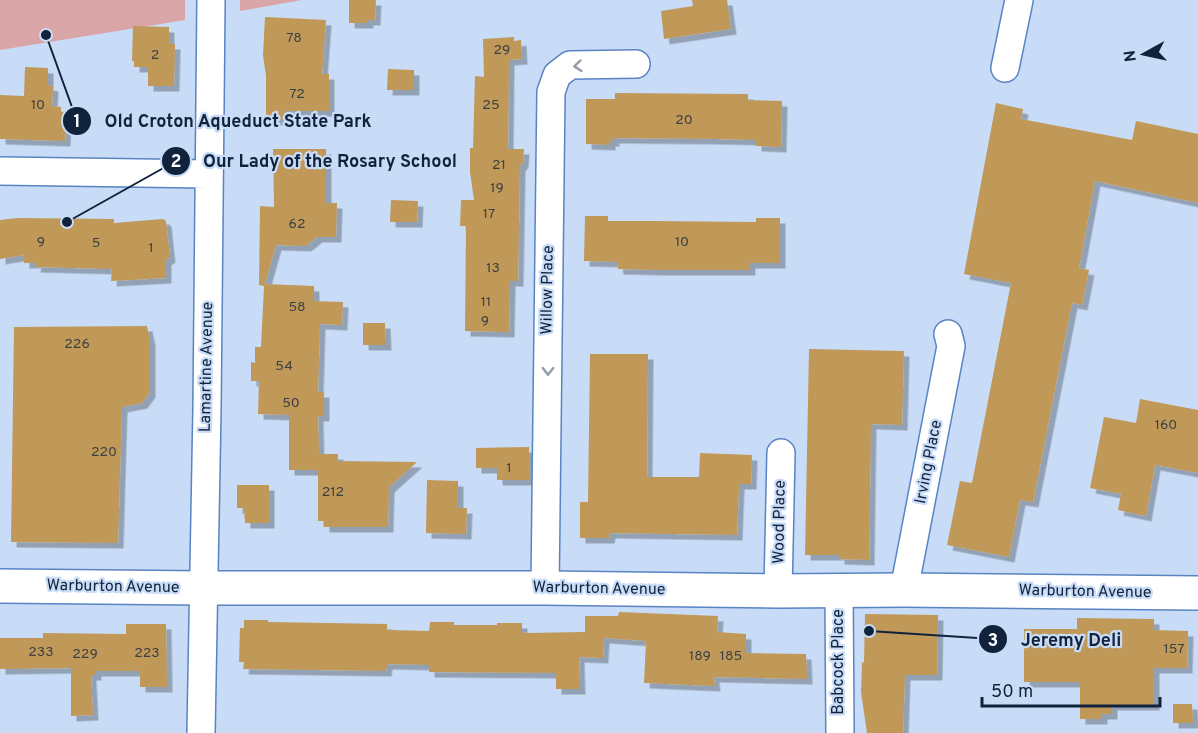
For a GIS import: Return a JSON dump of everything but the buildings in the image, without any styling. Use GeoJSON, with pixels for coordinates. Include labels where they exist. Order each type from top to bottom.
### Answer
{"type":"FeatureCollection","features":[{"type":"Feature","properties":{"kind":"street","name":"Lamartine Avenue"},"geometry":{"type":"LineString","coordinates":[[201,733],[211,0]]}},
{"type":"Feature","properties":{"kind":"street"},"geometry":{"type":"LineString","coordinates":[[1005,68],[1019,0]]}},
{"type":"Feature","properties":{"kind":"street","name":"Willow Place"},"geometry":{"type":"LineString","coordinates":[[545,588],[551,92],[557,75],[570,65],[636,64]]}},
{"type":"Feature","properties":{"kind":"street"},"geometry":{"type":"LineString","coordinates":[[0,171],[208,174]]}},
{"type":"Feature","properties":{"kind":"street","name":"Irving Place"},"geometry":{"type":"LineString","coordinates":[[904,590],[951,346],[948,334]]}},
{"type":"Feature","properties":{"kind":"street","name":"Wood Place"},"geometry":{"type":"LineString","coordinates":[[778,591],[781,453]]}},
{"type":"Feature","properties":{"kind":"street","name":"Warburton Avenue"},"geometry":{"type":"LineString","coordinates":[[0,585],[1198,593]]}},
{"type":"Feature","properties":{"kind":"street","name":"Babcock Place"},"geometry":{"type":"LineString","coordinates":[[839,591],[840,733]]}},
{"type":"Feature","properties":{"kind":"shaded area"},"geometry":{"type":"Polygon","coordinates":[[[0,0],[185,0],[185,20],[0,50],[0,0]]]}},
{"type":"Feature","properties":{"kind":"shaded area"},"geometry":{"type":"Polygon","coordinates":[[[240,0],[302,0],[240,11],[240,0]]]}},
{"type":"Feature","properties":{"kind":"place","name":"Old Croton Aqueduct State Park"},"geometry":{"type":"Point","coordinates":[46,35]}},
{"type":"Feature","properties":{"kind":"place","name":"Our Lady of the Rosary School"},"geometry":{"type":"Point","coordinates":[67,222]}},
{"type":"Feature","properties":{"kind":"place","name":"Jeremy Deli"},"geometry":{"type":"Point","coordinates":[869,631]}}]}
